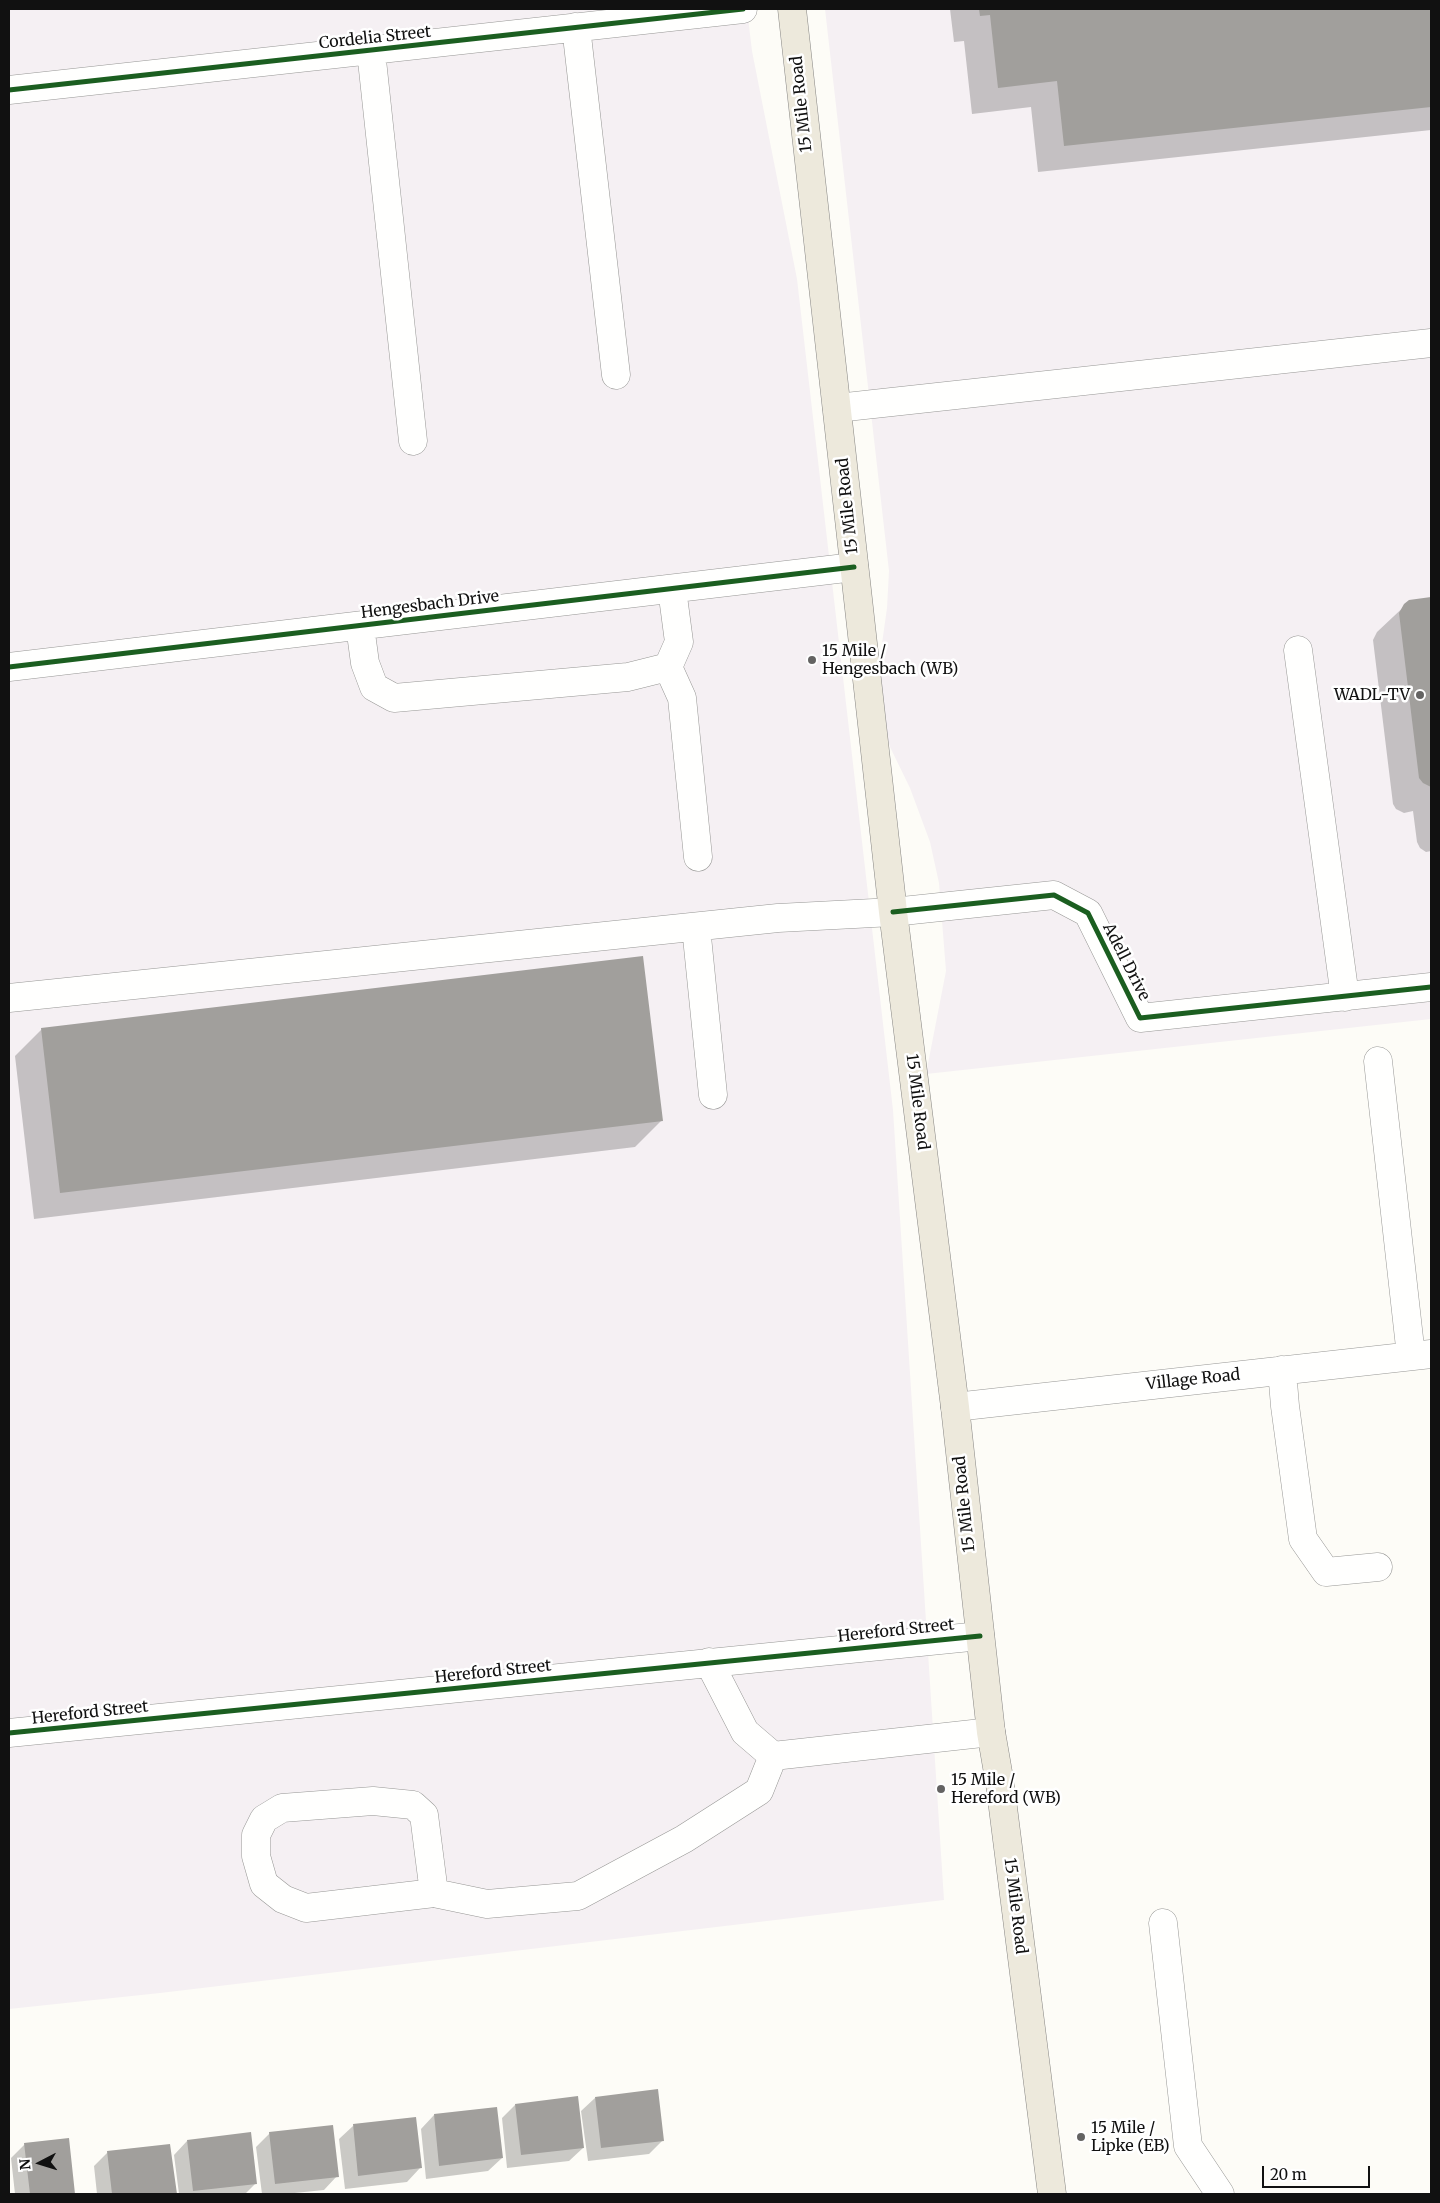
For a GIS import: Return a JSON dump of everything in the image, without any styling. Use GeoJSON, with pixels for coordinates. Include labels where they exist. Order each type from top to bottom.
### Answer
{"type":"FeatureCollection","features":[{"type":"Feature","properties":{"kind":"main road","name":"15 Mile Road"},"geometry":{"type":"LineString","coordinates":[[792,9],[893,912],[955,1407],[991,1732],[1052,2194]]}},
{"type":"Feature","properties":{"kind":"street","name":"Cordelia Street"},"geometry":{"type":"LineString","coordinates":[[9,90],[743,9]]}},
{"type":"Feature","properties":{"kind":"street"},"geometry":{"type":"LineString","coordinates":[[576,27],[616,375]]}},
{"type":"Feature","properties":{"kind":"street"},"geometry":{"type":"LineString","coordinates":[[371,51],[413,441]]}},
{"type":"Feature","properties":{"kind":"street"},"geometry":{"type":"LineString","coordinates":[[837,408],[1431,342]]}},
{"type":"Feature","properties":{"kind":"street","name":"Hengesbach Drive"},"geometry":{"type":"LineString","coordinates":[[9,667],[854,566]]}},
{"type":"Feature","properties":{"kind":"street"},"geometry":{"type":"LineString","coordinates":[[672,589],[679,642],[668,667],[682,698],[698,856]]}},
{"type":"Feature","properties":{"kind":"street"},"geometry":{"type":"LineString","coordinates":[[360,626],[365,663],[374,687],[394,698],[628,677],[668,667]]}},
{"type":"Feature","properties":{"kind":"street"},"geometry":{"type":"LineString","coordinates":[[1298,650],[1345,997]]}},
{"type":"Feature","properties":{"kind":"street","name":"Adell Drive"},"geometry":{"type":"LineString","coordinates":[[893,912],[1054,895],[1088,913],[1140,1018],[1431,987]]}},
{"type":"Feature","properties":{"kind":"street"},"geometry":{"type":"LineString","coordinates":[[9,998],[778,918],[893,912]]}},
{"type":"Feature","properties":{"kind":"street"},"geometry":{"type":"LineString","coordinates":[[696,927],[713,1095]]}},
{"type":"Feature","properties":{"kind":"street"},"geometry":{"type":"LineString","coordinates":[[1378,1060],[1421,1355]]}},
{"type":"Feature","properties":{"kind":"street","name":"Village Road"},"geometry":{"type":"LineString","coordinates":[[955,1407],[1421,1355]]}},
{"type":"Feature","properties":{"kind":"street"},"geometry":{"type":"LineString","coordinates":[[1282,1370],[1284,1406],[1303,1539],[1326,1572],[1378,1567]]}},
{"type":"Feature","properties":{"kind":"street","name":"Hereford Street"},"geometry":{"type":"LineString","coordinates":[[9,1733],[980,1636]]}},
{"type":"Feature","properties":{"kind":"street"},"geometry":{"type":"LineString","coordinates":[[709,1662],[745,1732],[773,1756],[991,1732]]}},
{"type":"Feature","properties":{"kind":"street"},"geometry":{"type":"LineString","coordinates":[[434,1893],[424,1815],[413,1805],[373,1801],[282,1808],[264,1819],[256,1835],[256,1856],[264,1884],[283,1899],[306,1908],[434,1893],[487,1904],[578,1896],[684,1839],[759,1791],[773,1756]]}},
{"type":"Feature","properties":{"kind":"street"},"geometry":{"type":"LineString","coordinates":[[1163,1923],[1188,2146],[1220,2194]]}},
{"type":"Feature","properties":{"kind":"shaded area"},"geometry":{"type":"Polygon","coordinates":[[[9,9],[747,9],[752,51],[797,279],[893,1110],[944,1900],[160,1993],[9,2009],[9,9]]]}},
{"type":"Feature","properties":{"kind":"shaded area"},"geometry":{"type":"Polygon","coordinates":[[[825,9],[1431,9],[1431,1019],[926,1074],[946,971],[939,883],[930,842],[910,788],[890,747],[883,720],[878,672],[887,608],[889,571],[825,9]]]}},
{"type":"Feature","properties":{"kind":"building"},"geometry":{"type":"Polygon","coordinates":[[[979,9],[1431,9],[1431,107],[1064,146],[1057,81],[998,88],[990,15],[980,16],[979,9]]]}},
{"type":"Feature","properties":{"kind":"building","name":"WADL-TV"},"geometry":{"type":"Polygon","coordinates":[[[1431,597],[1431,787],[1423,783],[1419,778],[1399,613],[1404,604],[1409,600],[1431,597]]]}},
{"type":"Feature","properties":{"kind":"building"},"geometry":{"type":"Polygon","coordinates":[[[643,956],[663,1121],[60,1193],[41,1028],[643,956]]]}},
{"type":"Feature","properties":{"kind":"building"},"geometry":{"type":"Polygon","coordinates":[[[658,2089],[664,2141],[601,2148],[595,2097],[658,2089]]]}},
{"type":"Feature","properties":{"kind":"building"},"geometry":{"type":"Polygon","coordinates":[[[578,2096],[584,2148],[521,2155],[515,2104],[578,2096]]]}},
{"type":"Feature","properties":{"kind":"building"},"geometry":{"type":"Polygon","coordinates":[[[497,2107],[503,2158],[439,2166],[434,2114],[497,2107]]]}},
{"type":"Feature","properties":{"kind":"building"},"geometry":{"type":"Polygon","coordinates":[[[416,2117],[422,2168],[358,2176],[353,2124],[416,2117]]]}},
{"type":"Feature","properties":{"kind":"building"},"geometry":{"type":"Polygon","coordinates":[[[333,2125],[339,2177],[275,2184],[269,2132],[333,2125]]]}},
{"type":"Feature","properties":{"kind":"building"},"geometry":{"type":"Polygon","coordinates":[[[251,2132],[257,2184],[193,2191],[187,2140],[251,2132]]]}},
{"type":"Feature","properties":{"kind":"building"},"geometry":{"type":"Polygon","coordinates":[[[69,2138],[75,2194],[30,2194],[24,2143],[69,2138]]]}},
{"type":"Feature","properties":{"kind":"building"},"geometry":{"type":"Polygon","coordinates":[[[170,2144],[177,2194],[112,2194],[107,2151],[170,2144]]]}},
{"type":"Feature","properties":{"kind":"cycle path"},"geometry":{"type":"LineString","coordinates":[[9,90],[743,9]]}},
{"type":"Feature","properties":{"kind":"cycle path"},"geometry":{"type":"LineString","coordinates":[[9,667],[854,567]]}},
{"type":"Feature","properties":{"kind":"cycle path"},"geometry":{"type":"LineString","coordinates":[[893,912],[1054,895],[1088,913],[1140,1018],[1431,987]]}},
{"type":"Feature","properties":{"kind":"cycle path"},"geometry":{"type":"LineString","coordinates":[[9,1733],[980,1636]]}},
{"type":"Feature","properties":{"kind":"place","name":"15 Mile / Hengesbach (WB)"},"geometry":{"type":"Point","coordinates":[812,660]}},
{"type":"Feature","properties":{"kind":"place","name":"WADL-TV"},"geometry":{"type":"Point","coordinates":[1420,695]}},
{"type":"Feature","properties":{"kind":"place","name":"15 Mile / Hereford (WB)"},"geometry":{"type":"Point","coordinates":[941,1789]}},
{"type":"Feature","properties":{"kind":"place","name":"15 Mile / Lipke (EB)"},"geometry":{"type":"Point","coordinates":[1081,2137]}}]}
